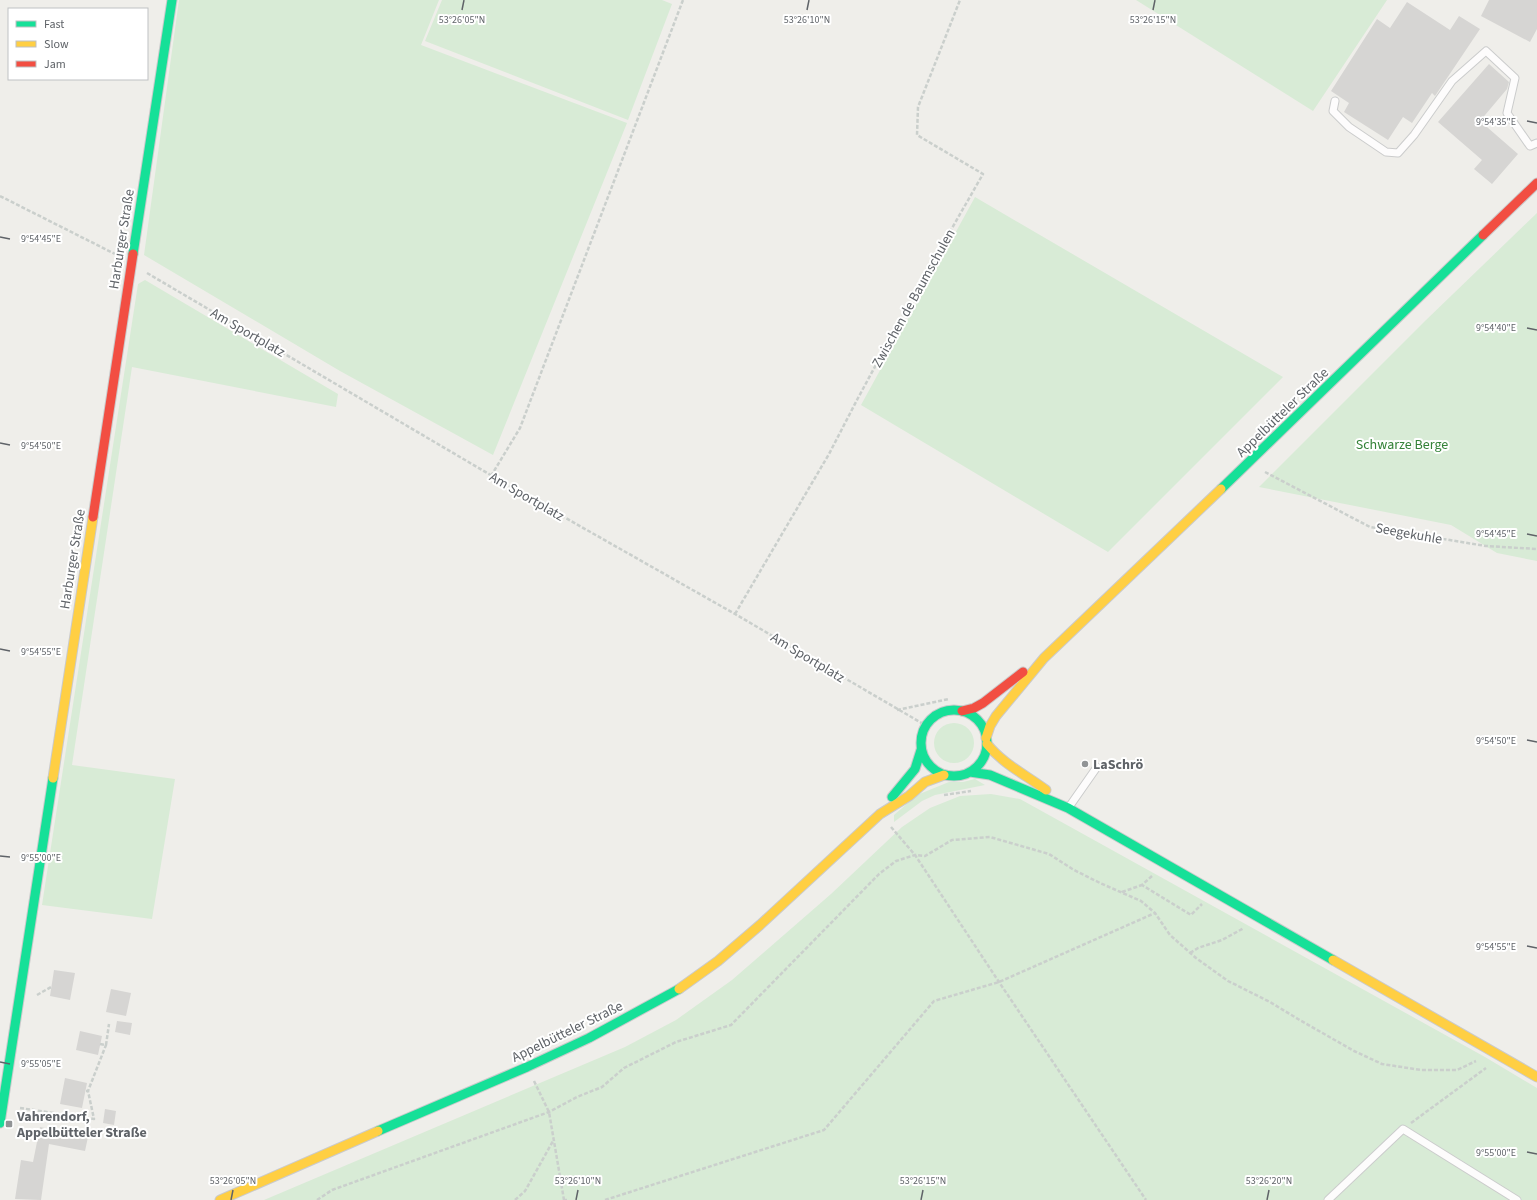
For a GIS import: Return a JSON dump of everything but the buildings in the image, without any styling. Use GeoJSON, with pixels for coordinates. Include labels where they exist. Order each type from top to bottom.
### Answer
{"type":"FeatureCollection","features":[{"type":"Feature","properties":{"kind":"main road","name":"Harburger Straße"},"geometry":{"type":"LineString","coordinates":[[0,1123],[172,0]]}},
{"type":"Feature","properties":{"kind":"main road","name":"Appelbütteler Straße"},"geometry":{"type":"LineString","coordinates":[[987,741],[990,726],[996,716],[1044,658],[1249,463],[1537,183]]}},
{"type":"Feature","properties":{"kind":"main road","name":"Appelbütteler Straße"},"geometry":{"type":"LineString","coordinates":[[962,711],[982,705],[1000,688],[1044,658]]}},
{"type":"Feature","properties":{"kind":"main road"},"geometry":{"type":"LineString","coordinates":[[1068,808],[1035,782],[1000,760],[987,741],[982,725],[969,713],[952,710],[941,712],[932,717],[925,725],[921,737],[922,756],[929,766],[938,773],[956,776],[970,772],[990,775],[1068,808],[1537,1077]]}},
{"type":"Feature","properties":{"kind":"main road"},"geometry":{"type":"LineString","coordinates":[[970,772],[982,760],[986,751],[987,741]]}},
{"type":"Feature","properties":{"kind":"main road","name":"Appelbütteler Straße"},"geometry":{"type":"LineString","coordinates":[[880,814],[900,786],[915,769],[921,750]]}},
{"type":"Feature","properties":{"kind":"main road","name":"Appelbütteler Straße"},"geometry":{"type":"LineString","coordinates":[[220,1200],[527,1067],[589,1038],[646,1008],[682,986],[718,961],[760,925],[880,814],[909,796],[925,782],[944,775]]}},
{"type":"Feature","properties":{"kind":"lane"},"geometry":{"type":"LineString","coordinates":[[1335,101],[1333,111],[1350,127],[1386,152],[1398,153],[1414,135],[1452,81],[1486,51],[1515,78],[1507,113],[1530,146],[1537,143]]}},
{"type":"Feature","properties":{"kind":"lane"},"geometry":{"type":"LineString","coordinates":[[1068,808],[1097,767]]}},
{"type":"Feature","properties":{"kind":"lane"},"geometry":{"type":"LineString","coordinates":[[1328,1200],[1403,1129],[1517,1200]]}},
{"type":"Feature","properties":{"kind":"path"},"geometry":{"type":"LineString","coordinates":[[491,476],[520,428],[683,0]]}},
{"type":"Feature","properties":{"kind":"path","name":"Zwischen de Baumschulen"},"geometry":{"type":"LineString","coordinates":[[735,614],[829,454],[916,291],[983,174],[917,135],[918,107],[960,0]]}},
{"type":"Feature","properties":{"kind":"path"},"geometry":{"type":"LineString","coordinates":[[0,196],[103,247],[121,258]]}},
{"type":"Feature","properties":{"kind":"path","name":"Am Sportplatz"},"geometry":{"type":"LineString","coordinates":[[131,264],[491,476],[735,614],[925,725]]}},
{"type":"Feature","properties":{"kind":"path","name":"Seegekuhle"},"geometry":{"type":"LineString","coordinates":[[1249,463],[1370,527],[1486,546],[1537,549]]}},
{"type":"Feature","properties":{"kind":"path"},"geometry":{"type":"LineString","coordinates":[[897,710],[953,698]]}},
{"type":"Feature","properties":{"kind":"path"},"geometry":{"type":"LineString","coordinates":[[891,827],[915,855],[998,982],[1146,1200]]}},
{"type":"Feature","properties":{"kind":"path"},"geometry":{"type":"LineString","coordinates":[[317,1200],[332,1190],[549,1112],[577,1097],[602,1087],[624,1068],[676,1042],[730,1025],[879,874],[896,861],[915,855],[925,856],[952,840],[990,837],[1049,854],[1074,870],[1141,901],[1155,913],[1170,935],[1228,981],[1270,1002],[1354,1051],[1382,1064],[1421,1070],[1457,1070],[1478,1060]]}},
{"type":"Feature","properties":{"kind":"path"},"geometry":{"type":"LineString","coordinates":[[1122,892],[1142,885],[1164,864]]}},
{"type":"Feature","properties":{"kind":"path"},"geometry":{"type":"LineString","coordinates":[[1142,885],[1191,915],[1213,892]]}},
{"type":"Feature","properties":{"kind":"path"},"geometry":{"type":"LineString","coordinates":[[605,1200],[824,1130],[934,1001],[998,982],[1155,913]]}},
{"type":"Feature","properties":{"kind":"path"},"geometry":{"type":"LineString","coordinates":[[1190,952],[1222,940],[1260,919]]}},
{"type":"Feature","properties":{"kind":"path"},"geometry":{"type":"LineString","coordinates":[[2,1106],[94,1119],[87,1091],[106,1044],[109,1024]]}},
{"type":"Feature","properties":{"kind":"path"},"geometry":{"type":"LineString","coordinates":[[100,1044],[106,1044]]}},
{"type":"Feature","properties":{"kind":"path"},"geometry":{"type":"LineString","coordinates":[[1403,1129],[1501,1057]]}},
{"type":"Feature","properties":{"kind":"path"},"geometry":{"type":"LineString","coordinates":[[527,1067],[549,1112],[563,1200],[568,1200]]}},
{"type":"Feature","properties":{"kind":"path"},"geometry":{"type":"LineString","coordinates":[[515,1200],[525,1191],[554,1140]]}},
{"type":"Feature","properties":{"kind":"green space"},"geometry":{"type":"Polygon","coordinates":[[[179,0],[439,0],[421,45],[627,123],[493,455],[340,371],[144,255],[179,0]]]}},
{"type":"Feature","properties":{"kind":"green space"},"geometry":{"type":"Polygon","coordinates":[[[442,0],[662,0],[672,4],[628,120],[425,41],[442,0]]]}},
{"type":"Feature","properties":{"kind":"green space"},"geometry":{"type":"Polygon","coordinates":[[[1136,0],[1387,0],[1313,111],[1136,0]]]}},
{"type":"Feature","properties":{"kind":"green space"},"geometry":{"type":"Polygon","coordinates":[[[975,197],[1283,377],[1108,552],[861,405],[975,197]]]}},
{"type":"Feature","properties":{"kind":"green space","name":"Schwarze Berge"},"geometry":{"type":"Polygon","coordinates":[[[1537,213],[1537,561],[1497,553],[1451,525],[1259,487],[1425,321],[1537,213]]]}},
{"type":"Feature","properties":{"kind":"green space"},"geometry":{"type":"Polygon","coordinates":[[[145,280],[338,394],[336,407],[132,367],[72,765],[175,779],[152,919],[42,905],[138,284],[145,280]]]}},
{"type":"Feature","properties":{"kind":"green space"},"geometry":{"type":"Polygon","coordinates":[[[954,723],[962,725],[968,729],[972,735],[974,743],[972,751],[968,757],[962,761],[954,763],[946,761],[940,757],[936,751],[934,743],[936,735],[940,729],[946,725],[954,723]]]}},
{"type":"Feature","properties":{"kind":"green space"},"geometry":{"type":"Polygon","coordinates":[[[975,779],[985,785],[935,795],[922,801],[894,822],[894,815],[917,795],[949,782],[963,782],[975,779]]]}},
{"type":"Feature","properties":{"kind":"green space"},"geometry":{"type":"Polygon","coordinates":[[[991,794],[1020,799],[1485,1057],[1537,1088],[1537,1200],[264,1200],[625,1047],[676,1020],[732,980],[831,894],[902,827],[930,808],[960,796],[991,794]]]}},
{"type":"Feature","properties":{"kind":"traffic: fast"},"geometry":{"type":"LineString","coordinates":[[133,254],[172,0]]}},
{"type":"Feature","properties":{"kind":"traffic: fast"},"geometry":{"type":"LineString","coordinates":[[1221,489],[1483,235]]}},
{"type":"Feature","properties":{"kind":"traffic: fast"},"geometry":{"type":"LineString","coordinates":[[947,710],[961,710],[973,715],[982,724],[987,736],[987,743],[985,756],[978,767],[961,776],[947,776],[935,771],[926,762],[921,750],[921,736],[926,724],[935,715],[947,710]]}},
{"type":"Feature","properties":{"kind":"traffic: fast"},"geometry":{"type":"LineString","coordinates":[[892,797],[915,769],[921,750]]}},
{"type":"Feature","properties":{"kind":"traffic: fast"},"geometry":{"type":"LineString","coordinates":[[970,772],[990,775],[1068,808],[1333,960]]}},
{"type":"Feature","properties":{"kind":"traffic: fast"},"geometry":{"type":"LineString","coordinates":[[0,1123],[53,778]]}},
{"type":"Feature","properties":{"kind":"traffic: fast"},"geometry":{"type":"LineString","coordinates":[[378,1131],[527,1067],[589,1038],[679,989]]}},
{"type":"Feature","properties":{"kind":"traffic: slow"},"geometry":{"type":"LineString","coordinates":[[986,738],[990,726],[996,716],[1044,658],[1221,489]]}},
{"type":"Feature","properties":{"kind":"traffic: slow"},"geometry":{"type":"LineString","coordinates":[[53,778],[93,517]]}},
{"type":"Feature","properties":{"kind":"traffic: slow"},"geometry":{"type":"LineString","coordinates":[[987,744],[1000,758],[1046,790]]}},
{"type":"Feature","properties":{"kind":"traffic: slow"},"geometry":{"type":"LineString","coordinates":[[679,989],[718,961],[760,925],[880,814],[909,796],[925,782],[944,775]]}},
{"type":"Feature","properties":{"kind":"traffic: slow"},"geometry":{"type":"LineString","coordinates":[[1333,960],[1537,1077]]}},
{"type":"Feature","properties":{"kind":"traffic: slow"},"geometry":{"type":"LineString","coordinates":[[220,1200],[378,1131]]}},
{"type":"Feature","properties":{"kind":"traffic: jam"},"geometry":{"type":"LineString","coordinates":[[1483,235],[1537,183]]}},
{"type":"Feature","properties":{"kind":"traffic: jam"},"geometry":{"type":"LineString","coordinates":[[93,517],[133,254]]}},
{"type":"Feature","properties":{"kind":"traffic: jam"},"geometry":{"type":"LineString","coordinates":[[962,711],[974,708],[983,703],[1023,672]]}},
{"type":"Feature","properties":{"kind":"place","name":"LaSchrö"},"geometry":{"type":"Point","coordinates":[1085,764]}},
{"type":"Feature","properties":{"kind":"place","name":"Vahrendorf, Appelbütteler Straße"},"geometry":{"type":"Point","coordinates":[9,1124]}}]}
